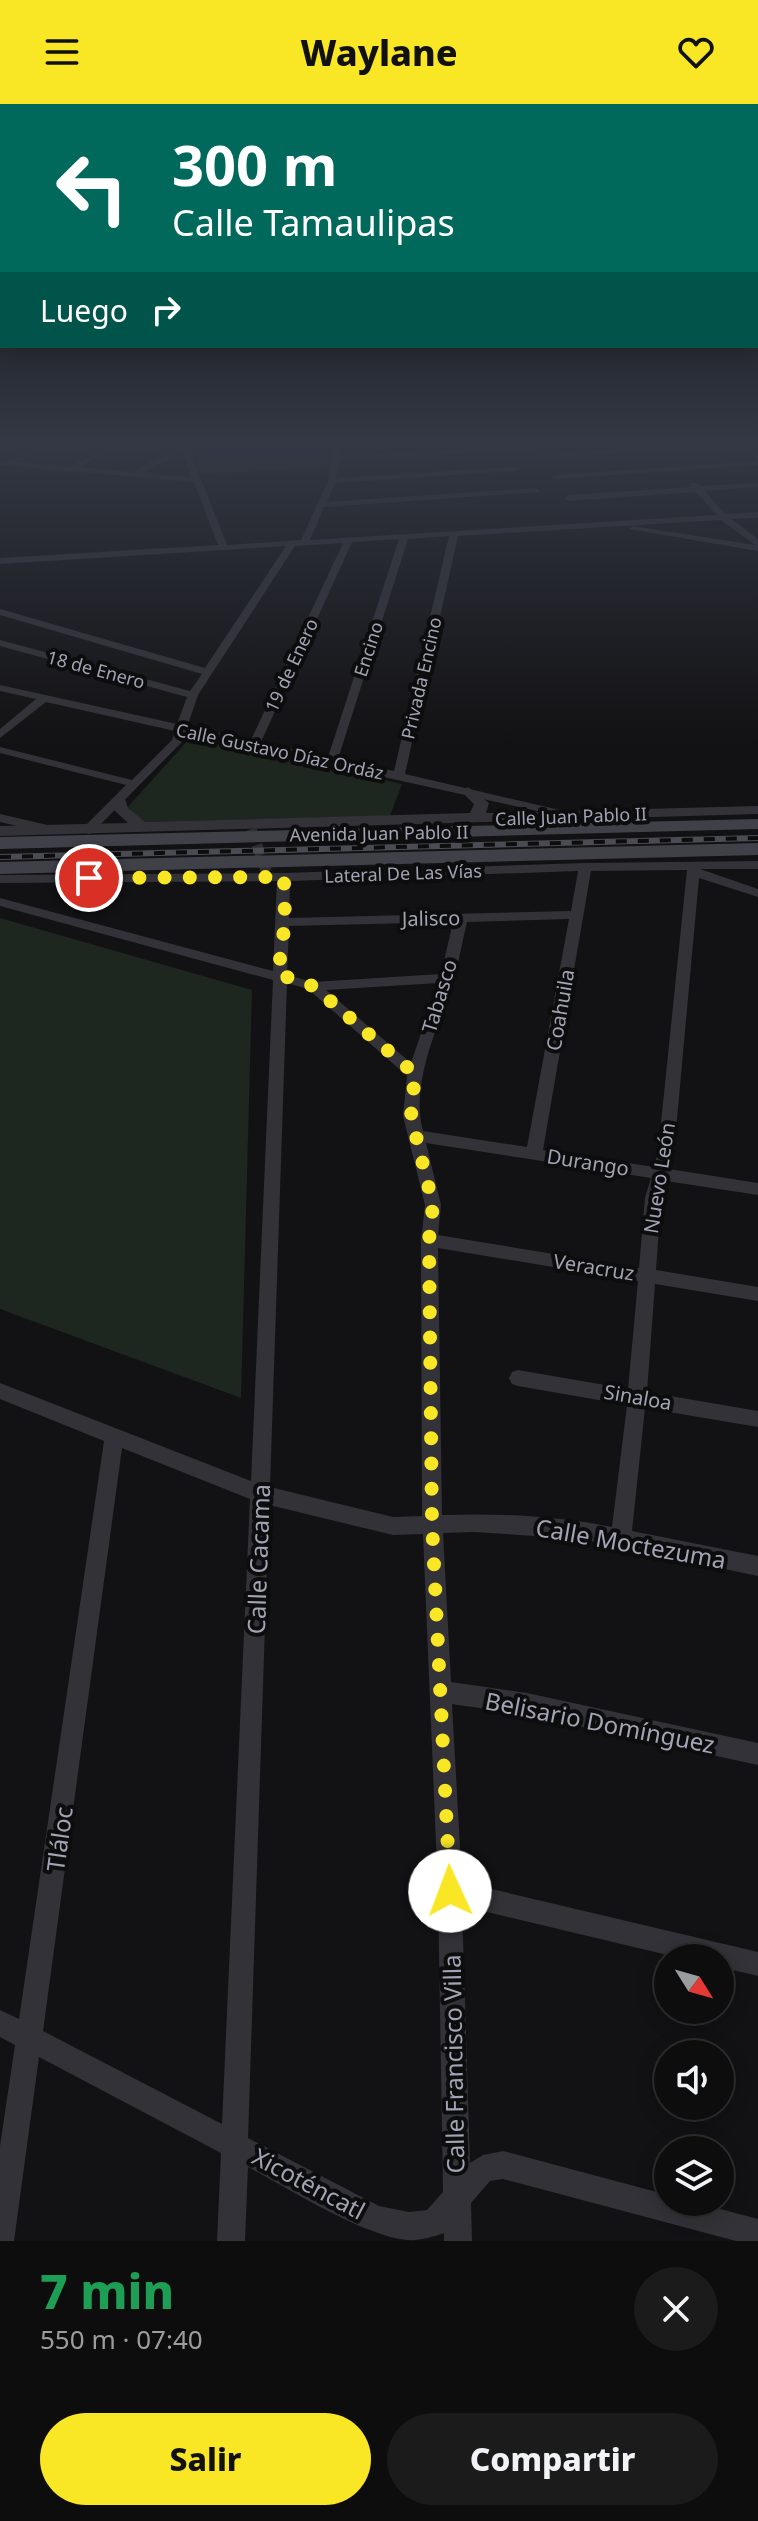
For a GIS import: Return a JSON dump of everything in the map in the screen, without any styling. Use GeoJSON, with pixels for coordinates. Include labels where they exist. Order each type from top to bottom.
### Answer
{"type":"FeatureCollection","features":[{"type":"Feature","properties":{"kind":"main road","name":"Avenida Juan Pablo II"},"geometry":{"type":"LineString","coordinates":[[0,843],[758,824]]}},
{"type":"Feature","properties":{"kind":"main road","name":"Avenida Juan Pablo II"},"geometry":{"type":"LineString","coordinates":[[0,868],[758,849]]}},
{"type":"Feature","properties":{"kind":"street"},"geometry":{"type":"LineString","coordinates":[[0,561],[263,546]]}},
{"type":"Feature","properties":{"kind":"street"},"geometry":{"type":"LineString","coordinates":[[88,830],[183,731],[193,695],[291,546]]}},
{"type":"Feature","properties":{"kind":"street","name":"19 de Enero"},"geometry":{"type":"LineString","coordinates":[[254,746],[346,546]]}},
{"type":"Feature","properties":{"kind":"street","name":"Encino"},"geometry":{"type":"LineString","coordinates":[[332,761],[401,546]]}},
{"type":"Feature","properties":{"kind":"street","name":"Privada Encino"},"geometry":{"type":"LineString","coordinates":[[399,776],[451,546]]}},
{"type":"Feature","properties":{"kind":"street"},"geometry":{"type":"LineString","coordinates":[[0,612],[207,672]]}},
{"type":"Feature","properties":{"kind":"street","name":"18 de Enero"},"geometry":{"type":"LineString","coordinates":[[0,643],[193,695]]}},
{"type":"Feature","properties":{"kind":"street","name":"Calle Gustavo Díaz Ordáz"},"geometry":{"type":"LineString","coordinates":[[0,688],[560,814]]}},
{"type":"Feature","properties":{"kind":"street"},"geometry":{"type":"LineString","coordinates":[[0,735],[44,698]]}},
{"type":"Feature","properties":{"kind":"street"},"geometry":{"type":"LineString","coordinates":[[0,750],[135,784]]}},
{"type":"Feature","properties":{"kind":"street"},"geometry":{"type":"LineString","coordinates":[[468,791],[482,803],[477,816],[469,820]]}},
{"type":"Feature","properties":{"kind":"street"},"geometry":{"type":"LineString","coordinates":[[119,799],[121,810],[143,828]]}},
{"type":"Feature","properties":{"kind":"street","name":"Calle Juan Pablo II"},"geometry":{"type":"LineString","coordinates":[[0,831],[250,827],[560,814],[758,810]]}},
{"type":"Feature","properties":{"kind":"street"},"geometry":{"type":"LineString","coordinates":[[0,818],[52,830]]}},
{"type":"Feature","properties":{"kind":"street","name":"Lateral De Las Vías"},"geometry":{"type":"LineString","coordinates":[[0,879],[273,876],[585,867],[694,870],[758,865]]}},
{"type":"Feature","properties":{"kind":"street","name":"Coahuila"},"geometry":{"type":"LineString","coordinates":[[534,1154],[585,867]]}},
{"type":"Feature","properties":{"kind":"street"},"geometry":{"type":"LineString","coordinates":[[694,870],[758,893]]}},
{"type":"Feature","properties":{"kind":"street","name":"Nuevo León"},"geometry":{"type":"LineString","coordinates":[[621,1536],[637,1396],[645,1276],[657,1173],[666,1152],[694,870]]}},
{"type":"Feature","properties":{"kind":"street","name":"Calle Cacama"},"geometry":{"type":"LineString","coordinates":[[231,2241],[278,974],[285,922],[273,876]]}},
{"type":"Feature","properties":{"kind":"street"},"geometry":{"type":"LineString","coordinates":[[0,902],[278,974],[313,986],[415,1074]]}},
{"type":"Feature","properties":{"kind":"street","name":"Jalisco"},"geometry":{"type":"LineString","coordinates":[[285,922],[577,915]]}},
{"type":"Feature","properties":{"kind":"street","name":"Tabasco"},"geometry":{"type":"LineString","coordinates":[[415,1074],[447,978],[461,918]]}},
{"type":"Feature","properties":{"kind":"street"},"geometry":{"type":"LineString","coordinates":[[313,986],[447,978]]}},
{"type":"Feature","properties":{"kind":"street","name":"Calle Francisco Villa"},"geometry":{"type":"LineString","coordinates":[[415,1074],[411,1116],[433,1205],[429,1240],[432,1523],[450,1891],[458,2241]]}},
{"type":"Feature","properties":{"kind":"street","name":"Durango"},"geometry":{"type":"LineString","coordinates":[[417,1136],[758,1189]]}},
{"type":"Feature","properties":{"kind":"street","name":"Veracruz"},"geometry":{"type":"LineString","coordinates":[[429,1240],[758,1294]]}},
{"type":"Feature","properties":{"kind":"street","name":"Sinaloa"},"geometry":{"type":"LineString","coordinates":[[518,1378],[758,1419]]}},
{"type":"Feature","properties":{"kind":"street","name":"Calle Moctezuma"},"geometry":{"type":"LineString","coordinates":[[0,1391],[261,1494],[393,1526],[516,1524],[621,1536],[758,1566]]}},
{"type":"Feature","properties":{"kind":"street","name":"Tláloc"},"geometry":{"type":"LineString","coordinates":[[0,2241],[31,2040],[114,1436]]}},
{"type":"Feature","properties":{"kind":"street","name":"Belisario Domínguez"},"geometry":{"type":"LineString","coordinates":[[442,1692],[527,1704],[758,1754]]}},
{"type":"Feature","properties":{"kind":"street"},"geometry":{"type":"LineString","coordinates":[[450,1891],[758,1964]]}},
{"type":"Feature","properties":{"kind":"street","name":"Xicoténcatl"},"geometry":{"type":"LineString","coordinates":[[0,2023],[376,2219],[409,2226],[434,2223],[483,2169],[503,2165],[758,2233]]}},
{"type":"Feature","properties":{"kind":"shaded area"},"geometry":{"type":"Polygon","coordinates":[[[190,738],[402,784],[390,816],[143,822],[126,809],[190,738]]]}},
{"type":"Feature","properties":{"kind":"shaded area"},"geometry":{"type":"Polygon","coordinates":[[[0,918],[252,990],[241,1398],[0,1309],[0,918]]]}},
{"type":"Feature","properties":{"kind":"tunnel"},"geometry":{"type":"LineString","coordinates":[[251,829],[267,873]]}},
{"type":"Feature","properties":{"kind":"railway"},"geometry":{"type":"LineString","coordinates":[[0,857],[758,838]]}},
{"type":"Feature","properties":{"kind":"route"},"geometry":{"type":"LineString","coordinates":[[89,878],[284,877],[285,922],[278,974],[313,986],[415,1074],[411,1116],[433,1205],[429,1240],[432,1523],[450,1891]]}}]}
